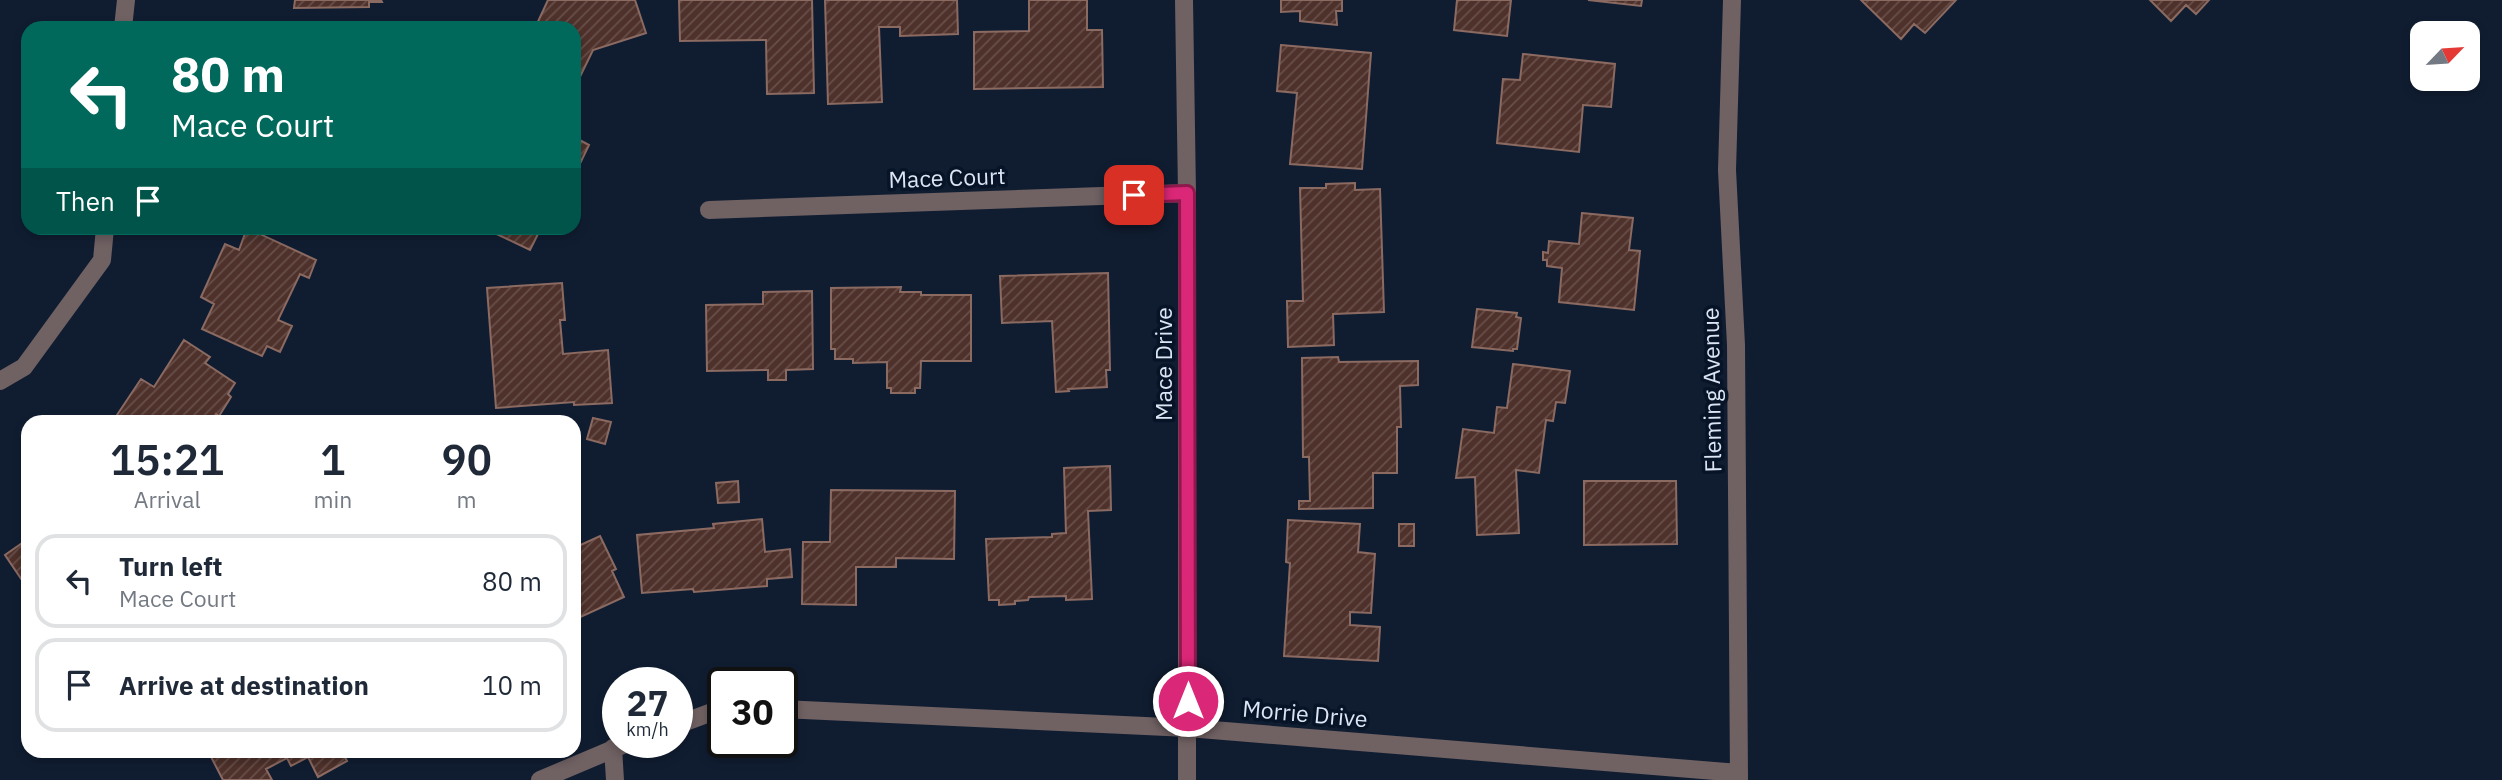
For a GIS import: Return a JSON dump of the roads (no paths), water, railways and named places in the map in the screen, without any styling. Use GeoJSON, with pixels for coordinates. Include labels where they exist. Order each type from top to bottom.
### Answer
{"type":"FeatureCollection","features":[{"type":"Feature","properties":{"kind":"street"},"geometry":{"type":"LineString","coordinates":[[124,21],[126,0]]}},
{"type":"Feature","properties":{"kind":"street","name":"Mace Drive"},"geometry":{"type":"LineString","coordinates":[[1184,0],[1187,193],[1187,780]]}},
{"type":"Feature","properties":{"kind":"street","name":"Fleming Avenue"},"geometry":{"type":"LineString","coordinates":[[1732,0],[1727,170],[1736,345],[1739,776]]}},
{"type":"Feature","properties":{"kind":"street","name":"Mace Court"},"geometry":{"type":"LineString","coordinates":[[709,210],[1187,193]]}},
{"type":"Feature","properties":{"kind":"street"},"geometry":{"type":"LineString","coordinates":[[0,381],[24,367],[102,260],[104,235]]}},
{"type":"Feature","properties":{"kind":"street","name":"Morrie Drive"},"geometry":{"type":"LineString","coordinates":[[798,710],[1188,728],[1739,776]]}},
{"type":"Feature","properties":{"kind":"street"},"geometry":{"type":"LineString","coordinates":[[540,780],[602,753]]}},
{"type":"Feature","properties":{"kind":"street"},"geometry":{"type":"LineString","coordinates":[[615,780],[619,758]]}}]}
